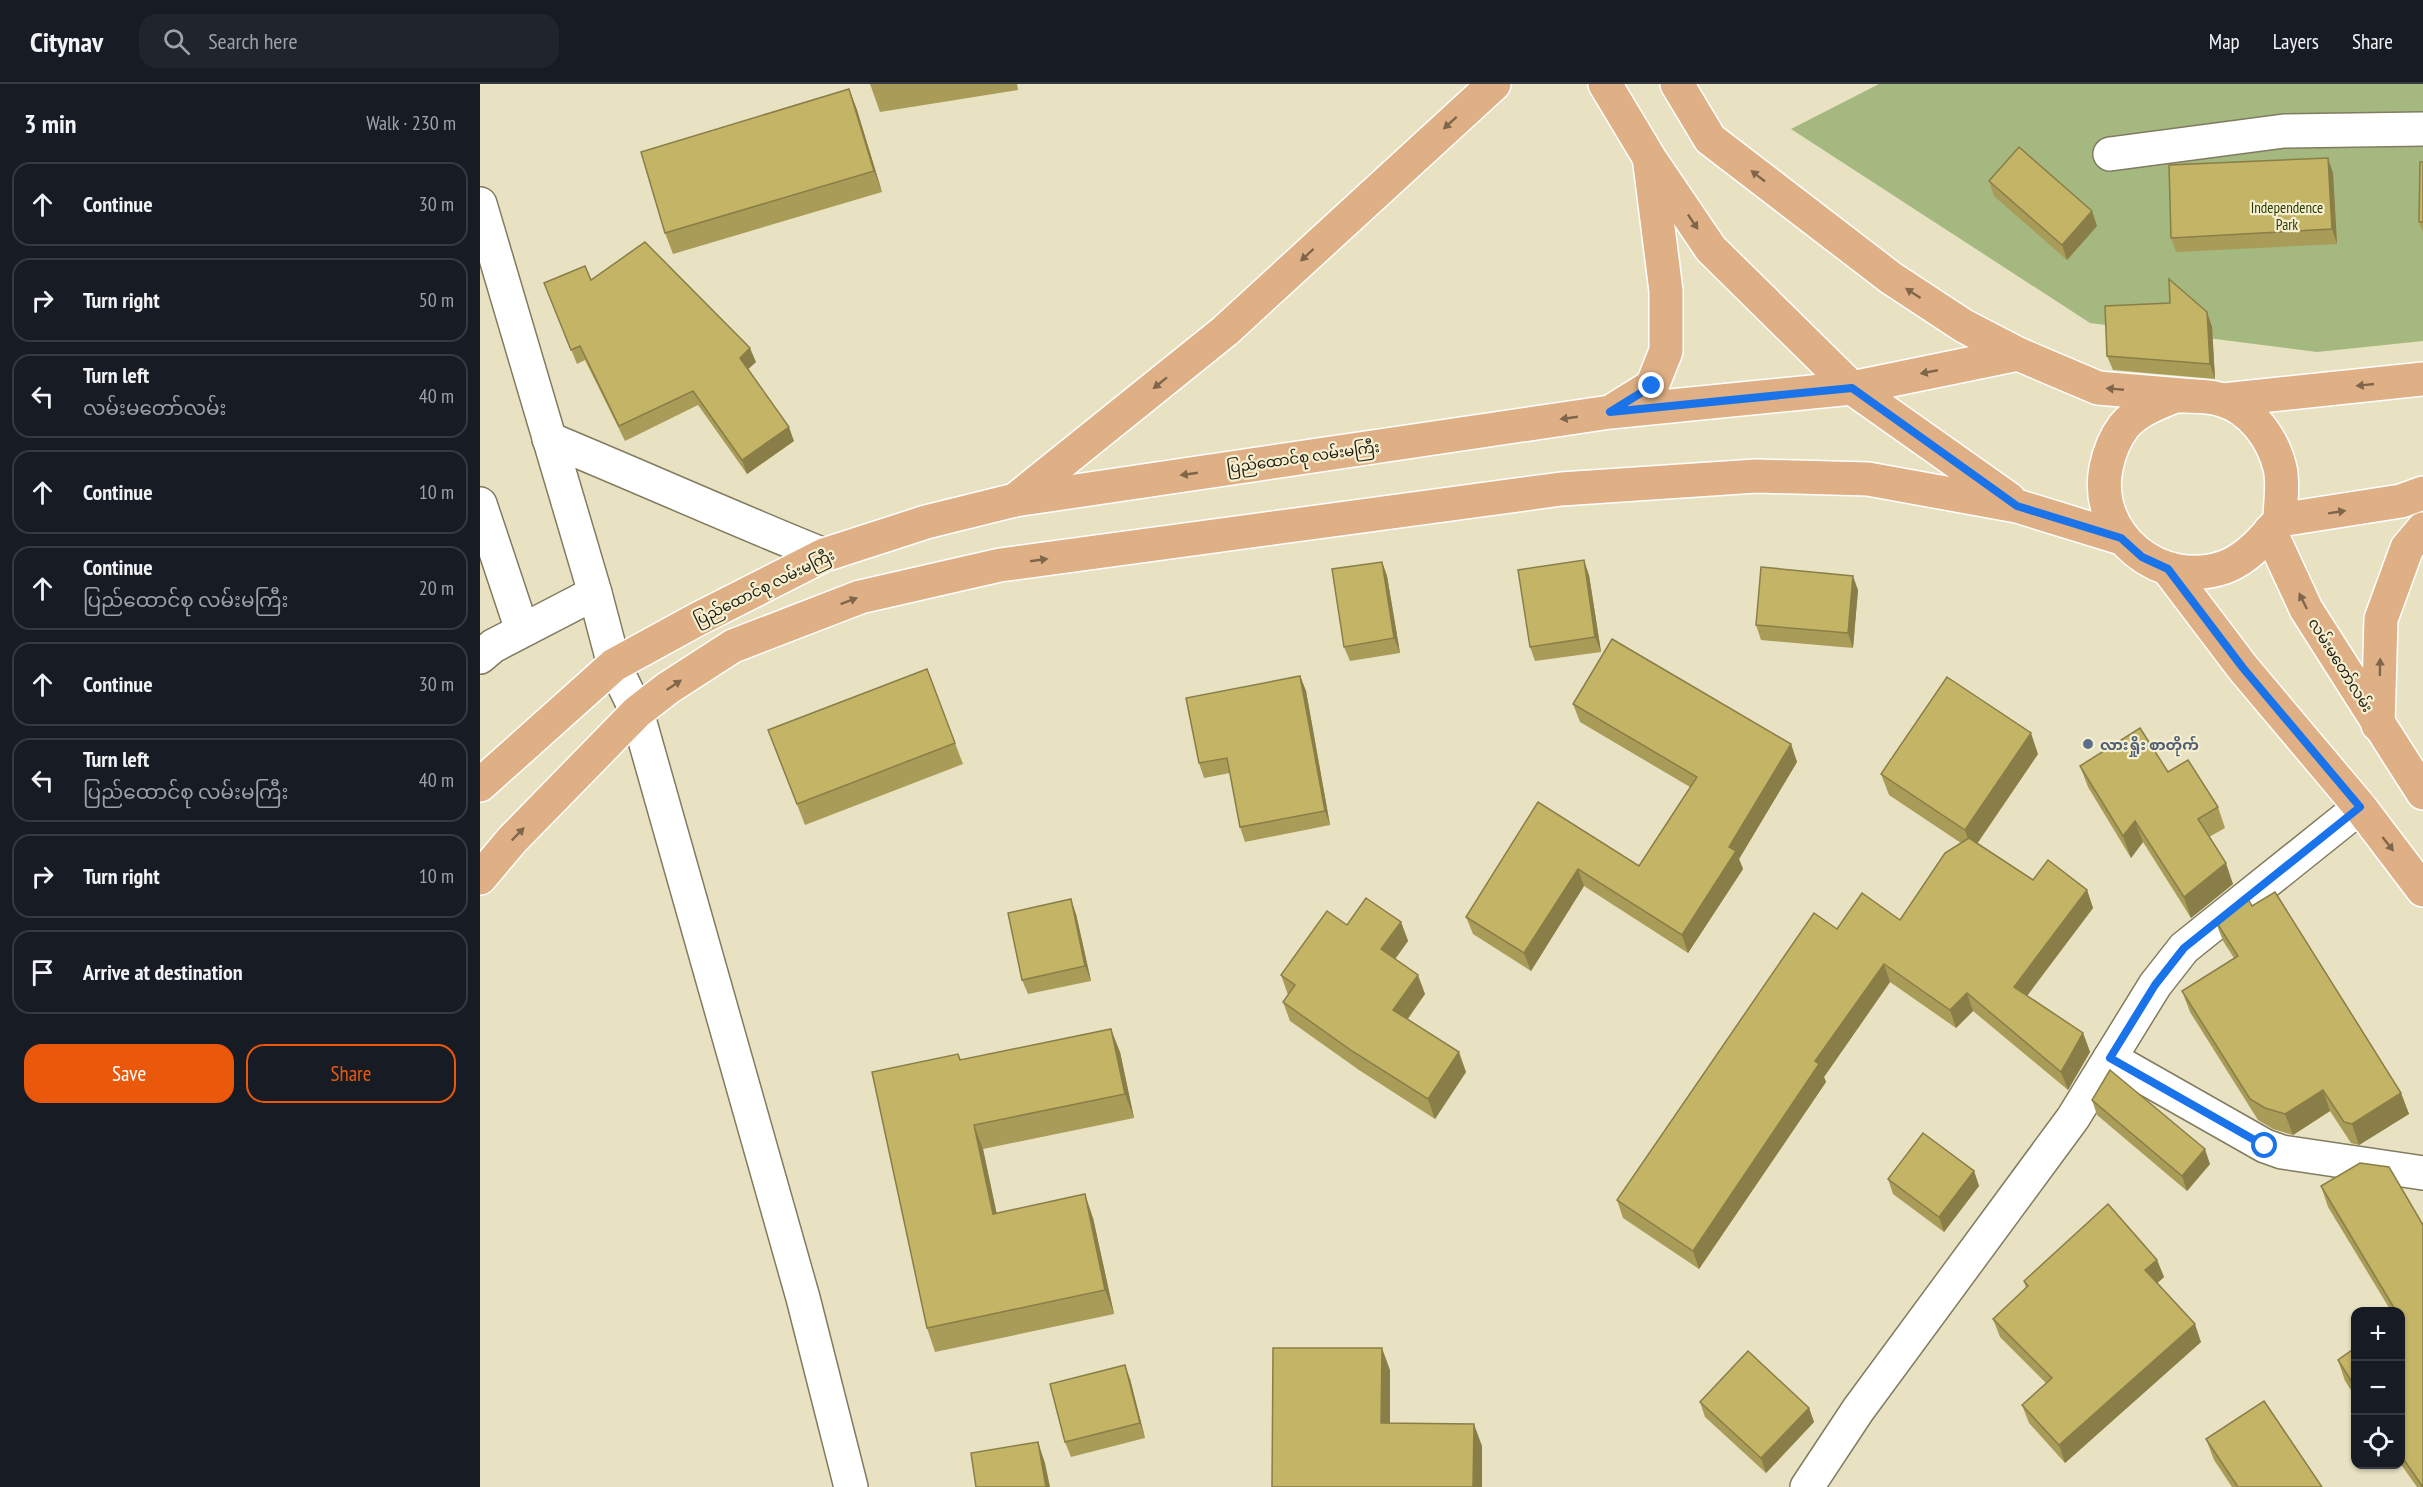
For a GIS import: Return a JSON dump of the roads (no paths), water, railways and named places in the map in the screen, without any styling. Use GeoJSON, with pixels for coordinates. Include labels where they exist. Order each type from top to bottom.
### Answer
{"type":"FeatureCollection","features":[{"type":"Feature","properties":{"kind":"main road"},"geometry":{"type":"LineString","coordinates":[[1015,500],[1225,331],[1494,84]]}},
{"type":"Feature","properties":{"kind":"main road"},"geometry":{"type":"LineString","coordinates":[[1605,84],[1650,159],[1711,249],[1852,388],[2017,506]]}},
{"type":"Feature","properties":{"kind":"main road"},"geometry":{"type":"LineString","coordinates":[[1677,84],[1710,139],[1891,278],[1964,326],[2018,354],[2098,388],[2209,398],[2250,416],[2270,440],[2281,470],[2275,526]]}},
{"type":"Feature","properties":{"kind":"main road"},"geometry":{"type":"LineString","coordinates":[[1610,412],[1652,386],[1666,351],[1666,291],[1650,159]]}},
{"type":"Feature","properties":{"kind":"main road","name":"ပြည်ထောင်စု လမ်းမကြီး"},"geometry":{"type":"LineString","coordinates":[[480,785],[614,665],[824,555],[926,522],[1015,500],[1610,412],[1852,388],[2018,354]]}},
{"type":"Feature","properties":{"kind":"main road"},"geometry":{"type":"LineString","coordinates":[[2423,379],[2209,398],[2175,396],[2147,407],[2124,427],[2109,453],[2103,482],[2108,511],[2121,538],[2142,557],[2168,569],[2196,572],[2225,567],[2250,552],[2275,526],[2401,501],[2423,493]]}},
{"type":"Feature","properties":{"kind":"main road"},"geometry":{"type":"LineString","coordinates":[[480,878],[512,840],[637,712],[668,688],[733,646],[860,597],[1000,566],[1561,489],[1756,476],[1868,479],[2017,506],[2121,538]]}},
{"type":"Feature","properties":{"kind":"main road","name":"လမ်းမတော်လမ်း"},"geometry":{"type":"LineString","coordinates":[[2275,526],[2306,609],[2423,793]]}},
{"type":"Feature","properties":{"kind":"main road"},"geometry":{"type":"LineString","coordinates":[[2378,725],[2381,619],[2407,548],[2423,530]]}},
{"type":"Feature","properties":{"kind":"main road"},"geometry":{"type":"LineString","coordinates":[[2168,569],[2243,668],[2360,807],[2423,890]]}},
{"type":"Feature","properties":{"kind":"street"},"geometry":{"type":"LineString","coordinates":[[2110,154],[2284,131],[2423,129]]}},
{"type":"Feature","properties":{"kind":"street"},"geometry":{"type":"LineString","coordinates":[[480,204],[595,593],[614,665],[637,712],[802,1298],[851,1487]]}},
{"type":"Feature","properties":{"kind":"street"},"geometry":{"type":"LineString","coordinates":[[549,439],[719,513],[824,555]]}},
{"type":"Feature","properties":{"kind":"street"},"geometry":{"type":"LineString","coordinates":[[480,504],[522,630]]}},
{"type":"Feature","properties":{"kind":"street"},"geometry":{"type":"LineString","coordinates":[[480,657],[493,646],[595,593]]}},
{"type":"Feature","properties":{"kind":"street"},"geometry":{"type":"LineString","coordinates":[[1807,1487],[1858,1410],[2073,1118],[2155,985],[2184,948],[2360,807]]}},
{"type":"Feature","properties":{"kind":"street"},"geometry":{"type":"LineString","coordinates":[[2110,1058],[2265,1146],[2282,1152],[2423,1173]]}},
{"type":"Feature","properties":{"kind":"place","name":"လားရှိုး စာတိုက်"},"geometry":{"type":"Point","coordinates":[2088,744]}},
{"type":"Feature","properties":{"kind":"park label","name":"Independence Park"},"geometry":{"type":"Point","coordinates":[2287,216]}}]}
